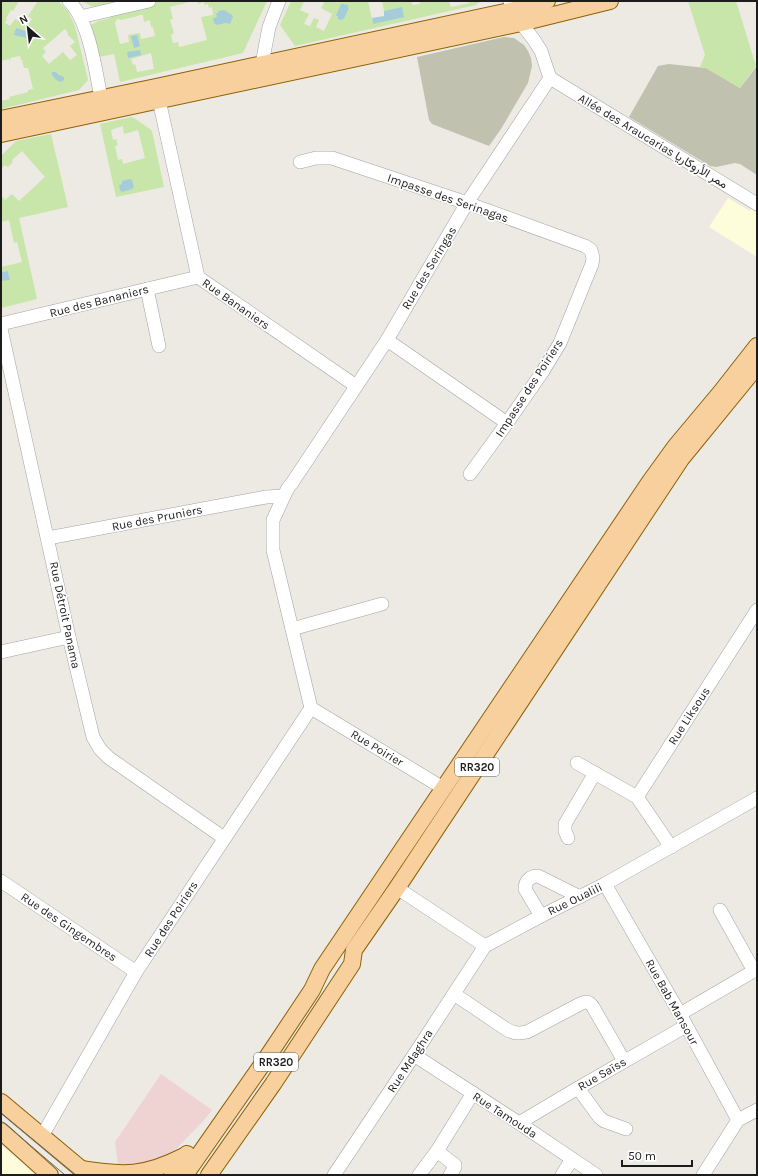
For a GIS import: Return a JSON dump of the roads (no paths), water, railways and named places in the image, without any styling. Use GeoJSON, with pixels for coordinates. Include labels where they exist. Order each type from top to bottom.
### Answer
{"type":"FeatureCollection","features":[{"type":"Feature","properties":{"kind":"main road"},"geometry":{"type":"LineString","coordinates":[[1,134],[158,94],[515,11],[547,1]]}},
{"type":"Feature","properties":{"kind":"main road"},"geometry":{"type":"LineString","coordinates":[[1,119],[102,98],[158,94],[262,64],[515,11],[610,1]]}},
{"type":"Feature","properties":{"kind":"main road","name":"RR320"},"geometry":{"type":"LineString","coordinates":[[172,1175],[224,1105],[290,1006],[322,969],[666,459],[757,346]]}},
{"type":"Feature","properties":{"kind":"main road","name":"RR320"},"geometry":{"type":"LineString","coordinates":[[196,1175],[397,888],[681,459],[757,366]]}},
{"type":"Feature","properties":{"kind":"main road","name":"RR320"},"geometry":{"type":"LineString","coordinates":[[209,1175],[273,1084],[352,964],[354,950]]}},
{"type":"Feature","properties":{"kind":"main road","name":"RR320"},"geometry":{"type":"LineString","coordinates":[[185,1175],[312,990],[322,969]]}},
{"type":"Feature","properties":{"kind":"main road"},"geometry":{"type":"LineString","coordinates":[[1,1102],[85,1172],[139,1174],[158,1169],[187,1154]]}},
{"type":"Feature","properties":{"kind":"main road"},"geometry":{"type":"LineString","coordinates":[[1,1131],[50,1175]]}},
{"type":"Feature","properties":{"kind":"street"},"geometry":{"type":"LineString","coordinates":[[69,1],[80,17],[88,40],[102,98]]}},
{"type":"Feature","properties":{"kind":"street"},"geometry":{"type":"LineString","coordinates":[[80,17],[149,1]]}},
{"type":"Feature","properties":{"kind":"street"},"geometry":{"type":"LineString","coordinates":[[262,64],[269,27],[279,1]]}},
{"type":"Feature","properties":{"kind":"street"},"geometry":{"type":"LineString","coordinates":[[515,11],[540,51],[550,78]]}},
{"type":"Feature","properties":{"kind":"street","name":"Rue des Seringas"},"geometry":{"type":"LineString","coordinates":[[311,708],[273,550],[273,520],[288,488],[386,340],[468,203],[550,78]]}},
{"type":"Feature","properties":{"kind":"street","name":"Allée des Araucarias ممر الأروكاريا"},"geometry":{"type":"LineString","coordinates":[[550,78],[757,204]]}},
{"type":"Feature","properties":{"kind":"street","name":"Rue Bananiers"},"geometry":{"type":"LineString","coordinates":[[158,94],[198,277],[356,386]]}},
{"type":"Feature","properties":{"kind":"street","name":"Impasse des Serinagas"},"geometry":{"type":"LineString","coordinates":[[300,162],[316,158],[332,158],[468,203],[585,246],[591,250],[592,253]]}},
{"type":"Feature","properties":{"kind":"street","name":"Impasse des Poiriers"},"geometry":{"type":"LineString","coordinates":[[470,474],[507,423],[560,343],[592,264],[592,253]]}},
{"type":"Feature","properties":{"kind":"street","name":"Rue des Bananiers"},"geometry":{"type":"LineString","coordinates":[[1,324],[198,277]]}},
{"type":"Feature","properties":{"kind":"street"},"geometry":{"type":"LineString","coordinates":[[147,289],[159,346]]}},
{"type":"Feature","properties":{"kind":"street","name":"Rue Détroit Panama"},"geometry":{"type":"LineString","coordinates":[[1,329],[69,637],[93,737],[100,749],[109,758],[224,838]]}},
{"type":"Feature","properties":{"kind":"street"},"geometry":{"type":"LineString","coordinates":[[386,340],[507,423]]}},
{"type":"Feature","properties":{"kind":"street","name":"Rue des Pruniers"},"geometry":{"type":"LineString","coordinates":[[48,538],[266,497],[284,496]]}},
{"type":"Feature","properties":{"kind":"street"},"geometry":{"type":"LineString","coordinates":[[292,629],[382,604]]}},
{"type":"Feature","properties":{"kind":"street","name":"Rue Liksous"},"geometry":{"type":"LineString","coordinates":[[637,797],[757,610]]}},
{"type":"Feature","properties":{"kind":"street","name":"Rue Liksous"},"geometry":{"type":"LineString","coordinates":[[741,635],[757,626]]}},
{"type":"Feature","properties":{"kind":"street"},"geometry":{"type":"LineString","coordinates":[[1,652],[69,637]]}},
{"type":"Feature","properties":{"kind":"street","name":"Rue Poirier"},"geometry":{"type":"LineString","coordinates":[[311,708],[443,788]]}},
{"type":"Feature","properties":{"kind":"street","name":"Rue des Poiriers"},"geometry":{"type":"LineString","coordinates":[[42,1136],[136,972],[311,708]]}},
{"type":"Feature","properties":{"kind":"street"},"geometry":{"type":"LineString","coordinates":[[577,763],[637,797],[671,847]]}},
{"type":"Feature","properties":{"kind":"street"},"geometry":{"type":"LineString","coordinates":[[568,838],[565,831],[565,824],[595,773]]}},
{"type":"Feature","properties":{"kind":"street","name":"Rue Oualili"},"geometry":{"type":"LineString","coordinates":[[485,946],[605,884],[757,798]]}},
{"type":"Feature","properties":{"kind":"street"},"geometry":{"type":"LineString","coordinates":[[541,916],[525,889],[527,880],[534,876],[538,876],[580,897]]}},
{"type":"Feature","properties":{"kind":"street","name":"Rue des Gingembres"},"geometry":{"type":"LineString","coordinates":[[1,881],[136,972]]}},
{"type":"Feature","properties":{"kind":"street","name":"Rue Bab Mansour"},"geometry":{"type":"LineString","coordinates":[[605,884],[680,1014],[738,1120]]}},
{"type":"Feature","properties":{"kind":"street"},"geometry":{"type":"LineString","coordinates":[[397,888],[485,946]]}},
{"type":"Feature","properties":{"kind":"street"},"geometry":{"type":"LineString","coordinates":[[680,1014],[756,970],[720,910]]}},
{"type":"Feature","properties":{"kind":"street","name":"Rue Mdaghra"},"geometry":{"type":"LineString","coordinates":[[334,1175],[485,946]]}},
{"type":"Feature","properties":{"kind":"street"},"geometry":{"type":"LineString","coordinates":[[454,994],[512,1033],[519,1034],[527,1032],[585,1002],[588,1002],[594,1007],[624,1061]]}},
{"type":"Feature","properties":{"kind":"street","name":"Rue Saïss"},"geometry":{"type":"LineString","coordinates":[[520,1123],[686,1026]]}},
{"type":"Feature","properties":{"kind":"street","name":"Rue Tamouda"},"geometry":{"type":"LineString","coordinates":[[414,1055],[520,1123],[596,1175]]}},
{"type":"Feature","properties":{"kind":"street"},"geometry":{"type":"LineString","coordinates":[[578,1088],[599,1117],[604,1121],[626,1129]]}},
{"type":"Feature","properties":{"kind":"street"},"geometry":{"type":"LineString","coordinates":[[420,1175],[437,1151],[473,1093]]}},
{"type":"Feature","properties":{"kind":"street"},"geometry":{"type":"LineString","coordinates":[[703,1175],[738,1120],[757,1110]]}},
{"type":"Feature","properties":{"kind":"street"},"geometry":{"type":"LineString","coordinates":[[437,1151],[455,1166],[450,1175]]}},
{"type":"Feature","properties":{"kind":"street"},"geometry":{"type":"LineString","coordinates":[[562,1175],[572,1159]]}},
{"type":"Feature","properties":{"kind":"water"},"geometry":{"type":"Polygon","coordinates":[[[341,4],[348,5],[349,8],[344,19],[341,20],[337,19],[338,17],[336,15],[341,4]]]}},
{"type":"Feature","properties":{"kind":"water"},"geometry":{"type":"Polygon","coordinates":[[[402,7],[404,17],[373,24],[372,18],[384,16],[384,11],[402,7]]]}},
{"type":"Feature","properties":{"kind":"water"},"geometry":{"type":"Polygon","coordinates":[[[224,10],[233,17],[230,24],[227,23],[217,25],[214,23],[213,18],[217,17],[216,13],[218,13],[218,11],[224,10]]]}},
{"type":"Feature","properties":{"kind":"water"},"geometry":{"type":"Polygon","coordinates":[[[16,28],[36,34],[35,37],[32,36],[31,39],[14,35],[16,28]]]}},
{"type":"Feature","properties":{"kind":"water"},"geometry":{"type":"Polygon","coordinates":[[[137,35],[140,46],[134,48],[131,36],[137,35]]]}},
{"type":"Feature","properties":{"kind":"water"},"geometry":{"type":"Polygon","coordinates":[[[140,50],[141,55],[128,58],[127,52],[140,50]]]}},
{"type":"Feature","properties":{"kind":"water"},"geometry":{"type":"Polygon","coordinates":[[[52,72],[56,72],[64,77],[64,80],[61,82],[56,80],[52,75],[52,72]]]}},
{"type":"Feature","properties":{"kind":"water"},"geometry":{"type":"Polygon","coordinates":[[[132,180],[134,187],[122,192],[119,185],[122,184],[122,181],[132,180]]]}},
{"type":"Feature","properties":{"kind":"water"},"geometry":{"type":"Polygon","coordinates":[[[8,271],[10,280],[1,281],[1,272],[8,271]]]}},
{"type":"Feature","properties":{"kind":"tram line"},"geometry":{"type":"LineString","coordinates":[[1,1113],[76,1175]]}},
{"type":"Feature","properties":{"kind":"tram line"},"geometry":{"type":"LineString","coordinates":[[3,1122],[65,1175]]}}]}
